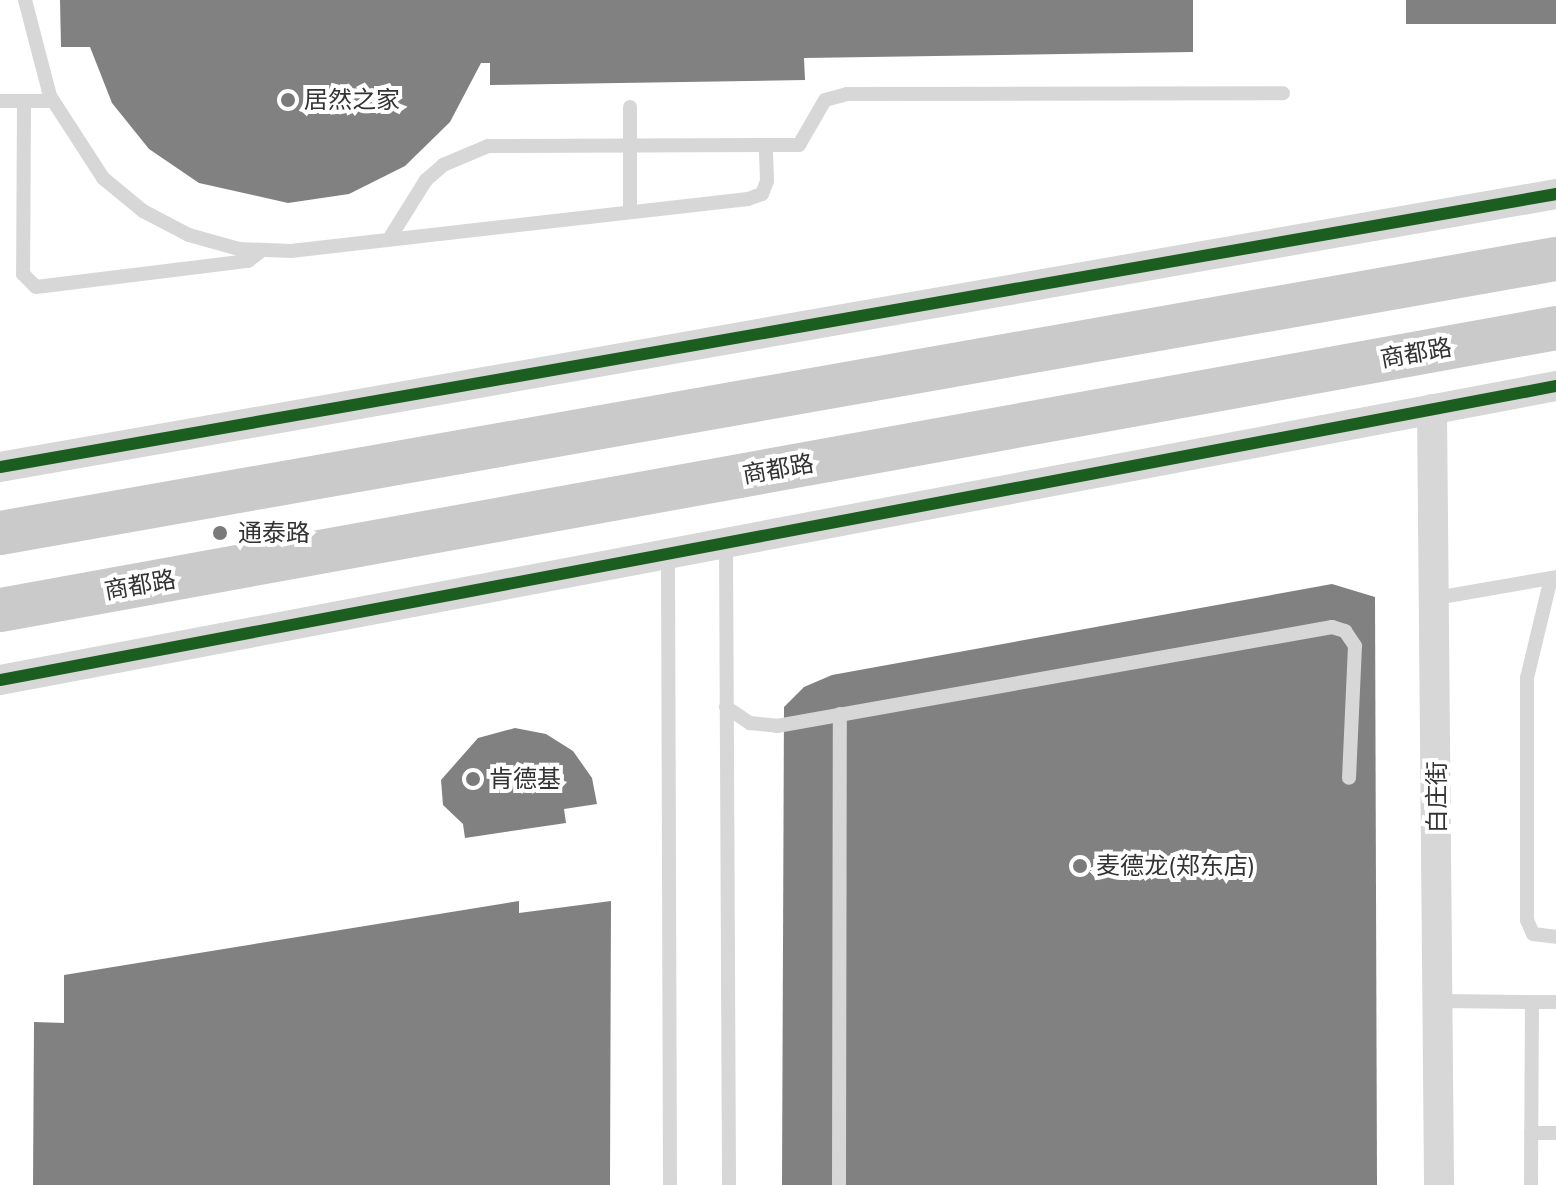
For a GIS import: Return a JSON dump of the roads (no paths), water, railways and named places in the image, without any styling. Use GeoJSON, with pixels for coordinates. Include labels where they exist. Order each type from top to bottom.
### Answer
{"type":"FeatureCollection","features":[{"type":"Feature","properties":{"kind":"main road"},"geometry":{"type":"LineString","coordinates":[[0,533],[1556,259]]}},
{"type":"Feature","properties":{"kind":"main road","name":"商都路"},"geometry":{"type":"LineString","coordinates":[[0,610],[1556,328]]}},
{"type":"Feature","properties":{"kind":"street"},"geometry":{"type":"LineString","coordinates":[[0,467],[1556,194]]}},
{"type":"Feature","properties":{"kind":"street"},"geometry":{"type":"LineString","coordinates":[[0,680],[1556,386]]}},
{"type":"Feature","properties":{"kind":"street","name":"白庄街"},"geometry":{"type":"LineString","coordinates":[[1432,409],[1439,1185]]}},
{"type":"Feature","properties":{"kind":"lane"},"geometry":{"type":"LineString","coordinates":[[25,0],[53,101],[103,178],[143,211],[189,235],[262,250],[630,212],[762,194],[766,145]]}},
{"type":"Feature","properties":{"kind":"lane"},"geometry":{"type":"LineString","coordinates":[[391,236],[426,180],[443,165],[488,146],[799,145],[825,100],[847,94],[1283,93]]}},
{"type":"Feature","properties":{"kind":"lane"},"geometry":{"type":"LineString","coordinates":[[0,101],[53,101]]}},
{"type":"Feature","properties":{"kind":"lane"},"geometry":{"type":"LineString","coordinates":[[24,101],[23,274],[36,287],[248,261],[262,250]]}},
{"type":"Feature","properties":{"kind":"lane"},"geometry":{"type":"LineString","coordinates":[[630,107],[630,212]]}},
{"type":"Feature","properties":{"kind":"lane"},"geometry":{"type":"LineString","coordinates":[[726,543],[729,1185]]}},
{"type":"Feature","properties":{"kind":"lane"},"geometry":{"type":"LineString","coordinates":[[668,554],[670,1185]]}},
{"type":"Feature","properties":{"kind":"lane"},"geometry":{"type":"LineString","coordinates":[[1436,598],[1554,578],[1527,678],[1527,920],[1533,934],[1556,937]]}},
{"type":"Feature","properties":{"kind":"lane"},"geometry":{"type":"LineString","coordinates":[[726,707],[750,723],[777,726],[1332,627],[1345,631],[1355,646],[1349,778]]}},
{"type":"Feature","properties":{"kind":"lane"},"geometry":{"type":"LineString","coordinates":[[839,1185],[840,714]]}},
{"type":"Feature","properties":{"kind":"lane"},"geometry":{"type":"LineString","coordinates":[[1439,1001],[1556,1002]]}},
{"type":"Feature","properties":{"kind":"lane"},"geometry":{"type":"LineString","coordinates":[[1531,1185],[1532,1002]]}},
{"type":"Feature","properties":{"kind":"lane"},"geometry":{"type":"LineString","coordinates":[[1531,1133],[1556,1133]]}},
{"type":"Feature","properties":{"kind":"place","name":"居然之家"},"geometry":{"type":"Point","coordinates":[288,100]}},
{"type":"Feature","properties":{"kind":"place","name":"通泰路"},"geometry":{"type":"Point","coordinates":[220,533]}},
{"type":"Feature","properties":{"kind":"place","name":"肯德基"},"geometry":{"type":"Point","coordinates":[473,779]}},
{"type":"Feature","properties":{"kind":"place","name":"麦德龙(郑东店)"},"geometry":{"type":"Point","coordinates":[1080,866]}}]}
